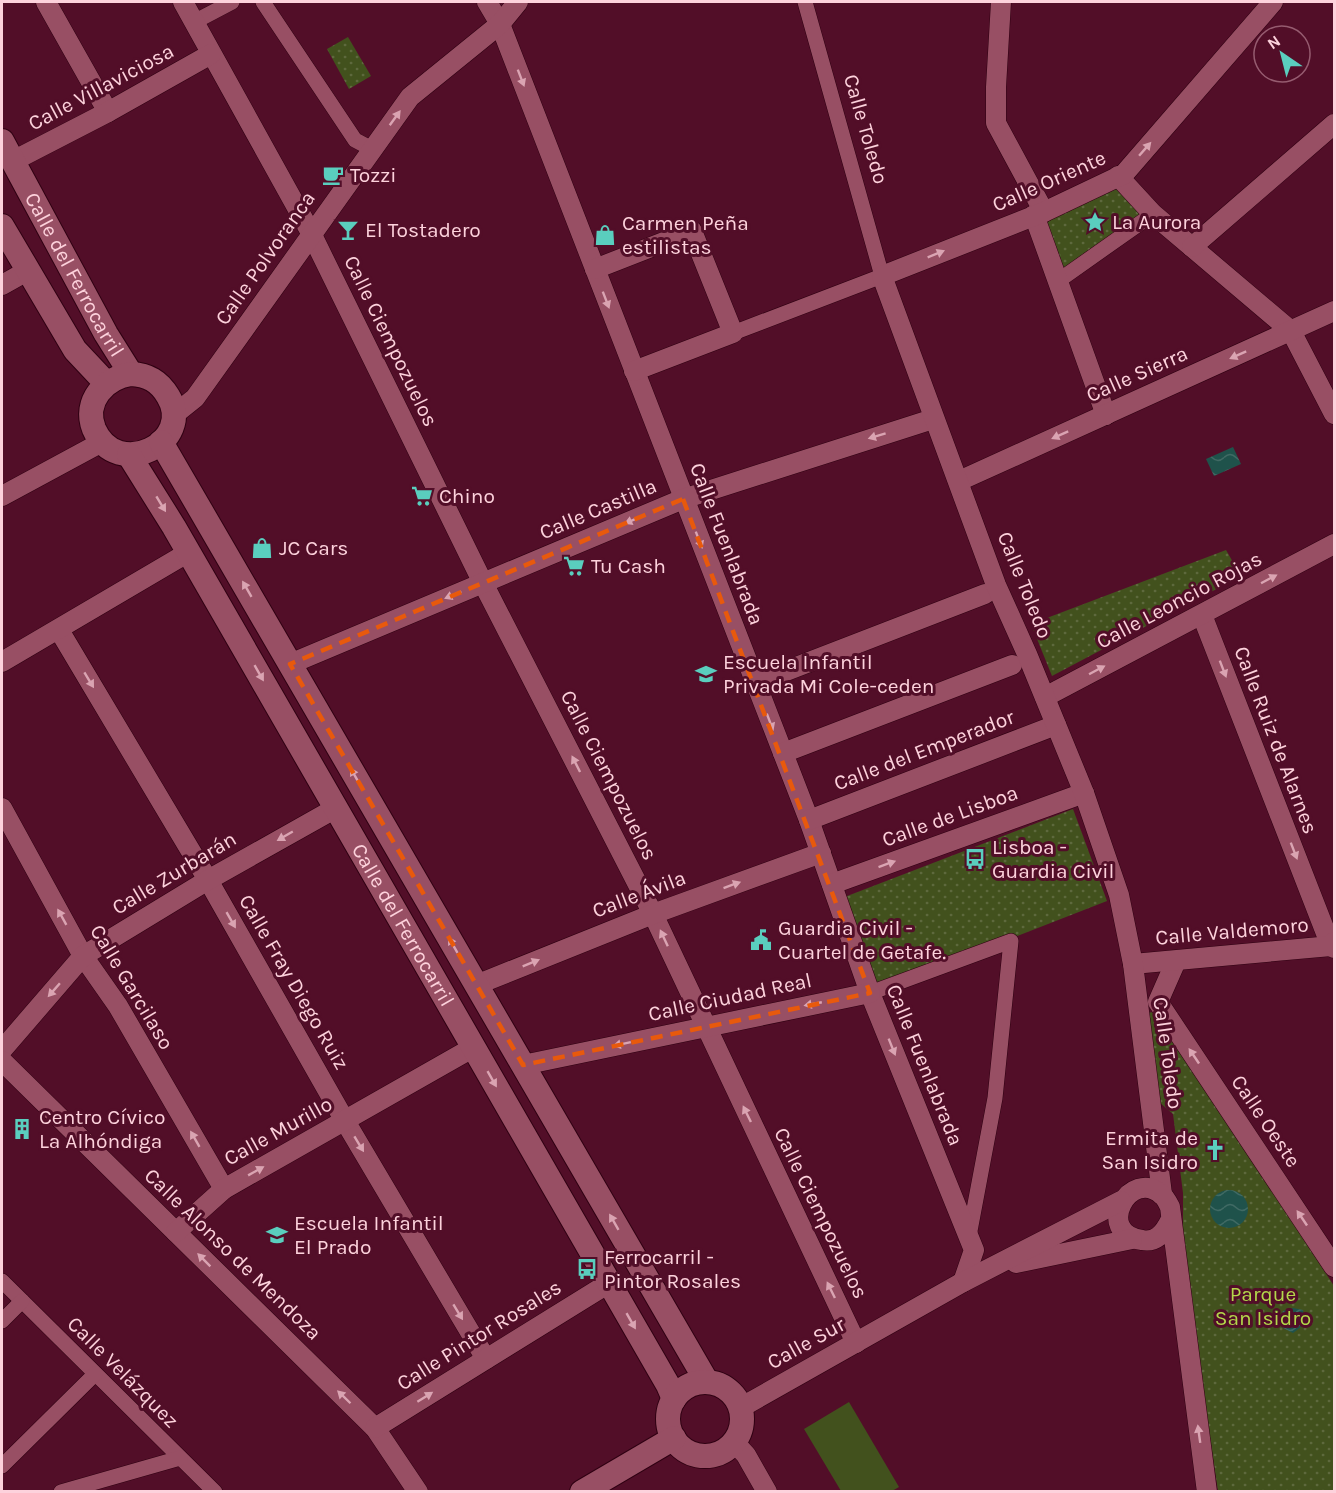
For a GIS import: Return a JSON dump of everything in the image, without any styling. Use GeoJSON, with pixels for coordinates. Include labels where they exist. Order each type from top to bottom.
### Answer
{"type":"FeatureCollection","features":[{"type":"Feature","properties":{"kind":"street"},"geometry":{"type":"LineString","coordinates":[[46,2],[108,112]]}},
{"type":"Feature","properties":{"kind":"street","name":"Calle Ciempozuelos"},"geometry":{"type":"LineString","coordinates":[[183,2],[311,233],[483,583],[652,914],[856,1343]]}},
{"type":"Feature","properties":{"kind":"street"},"geometry":{"type":"LineString","coordinates":[[194,22],[232,2]]}},
{"type":"Feature","properties":{"kind":"street"},"geometry":{"type":"LineString","coordinates":[[263,2],[355,140],[372,149]]}},
{"type":"Feature","properties":{"kind":"street","name":"Calle Fuenlabrada"},"geometry":{"type":"LineString","coordinates":[[487,2],[500,24],[809,820],[870,993],[969,1236],[974,1250],[963,1282]]}},
{"type":"Feature","properties":{"kind":"street","name":"Calle Polvoranca"},"geometry":{"type":"LineString","coordinates":[[176,414],[195,398],[311,233],[411,97],[500,24],[518,2]]}},
{"type":"Feature","properties":{"kind":"street","name":"Calle Toledo"},"geometry":{"type":"LineString","coordinates":[[805,2],[882,276],[996,585],[1084,793],[1119,895],[1133,964],[1162,1194]]}},
{"type":"Feature","properties":{"kind":"street"},"geometry":{"type":"LineString","coordinates":[[1000,2],[996,123],[1039,213],[1058,281],[1106,415]]}},
{"type":"Feature","properties":{"kind":"street","name":"Calle Oriente"},"geometry":{"type":"LineString","coordinates":[[882,276],[1039,213],[1124,174],[1273,2]]}},
{"type":"Feature","properties":{"kind":"street","name":"Calle Villaviciosa"},"geometry":{"type":"LineString","coordinates":[[7,151],[108,112],[211,54]]}},
{"type":"Feature","properties":{"kind":"street"},"geometry":{"type":"LineString","coordinates":[[1192,247],[1335,124]]}},
{"type":"Feature","properties":{"kind":"street","name":"Calle del Ferrocarril"},"geometry":{"type":"LineString","coordinates":[[7,151],[106,334],[131,374]]}},
{"type":"Feature","properties":{"kind":"street"},"geometry":{"type":"LineString","coordinates":[[1118,176],[1153,214],[1291,331],[1335,414]]}},
{"type":"Feature","properties":{"kind":"street"},"geometry":{"type":"LineString","coordinates":[[1058,281],[1153,214]]}},
{"type":"Feature","properties":{"kind":"street","name":"Calle del Ferrocarril"},"geometry":{"type":"LineString","coordinates":[[2,226],[75,350],[106,382]]}},
{"type":"Feature","properties":{"kind":"street"},"geometry":{"type":"LineString","coordinates":[[595,269],[692,231],[733,333]]}},
{"type":"Feature","properties":{"kind":"street"},"geometry":{"type":"LineString","coordinates":[[2,285],[27,271]]}},
{"type":"Feature","properties":{"kind":"street"},"geometry":{"type":"LineString","coordinates":[[634,371],[882,276]]}},
{"type":"Feature","properties":{"kind":"street","name":"Calle Sierra"},"geometry":{"type":"LineString","coordinates":[[959,481],[1335,311]]}},
{"type":"Feature","properties":{"kind":"street"},"geometry":{"type":"LineString","coordinates":[[131,374],[142,375],[156,381],[170,398],[176,414],[170,430],[155,448],[141,454],[129,455],[120,453],[102,442],[93,425],[91,408],[106,382],[120,375],[131,374]]}},
{"type":"Feature","properties":{"kind":"street","name":"Calle Castilla"},"geometry":{"type":"LineString","coordinates":[[290,664],[683,498],[933,418]]}},
{"type":"Feature","properties":{"kind":"street"},"geometry":{"type":"LineString","coordinates":[[2,496],[102,442]]}},
{"type":"Feature","properties":{"kind":"street","name":"Calle del Ferrocarril"},"geometry":{"type":"LineString","coordinates":[[161,442],[707,1382]]}},
{"type":"Feature","properties":{"kind":"street","name":"Calle del Ferrocarril"},"geometry":{"type":"LineString","coordinates":[[129,455],[189,552],[674,1399]]}},
{"type":"Feature","properties":{"kind":"street","name":"Calle Leoncio Rojas"},"geometry":{"type":"LineString","coordinates":[[1045,697],[1335,544]]}},
{"type":"Feature","properties":{"kind":"street"},"geometry":{"type":"LineString","coordinates":[[2,662],[189,552]]}},
{"type":"Feature","properties":{"kind":"street"},"geometry":{"type":"LineString","coordinates":[[755,683],[985,594]]}},
{"type":"Feature","properties":{"kind":"street","name":"Calle Ruiz de Alarnes"},"geometry":{"type":"LineString","coordinates":[[1202,615],[1333,945]]}},
{"type":"Feature","properties":{"kind":"street","name":"Calle Fray Diego Ruiz"},"geometry":{"type":"LineString","coordinates":[[58,630],[208,880],[345,1121],[486,1359]]}},
{"type":"Feature","properties":{"kind":"street"},"geometry":{"type":"LineString","coordinates":[[783,753],[1012,665]]}},
{"type":"Feature","properties":{"kind":"street","name":"Calle del Emperador"},"geometry":{"type":"LineString","coordinates":[[809,820],[1056,725]]}},
{"type":"Feature","properties":{"kind":"street","name":"Calle de Lisboa"},"geometry":{"type":"LineString","coordinates":[[832,884],[1084,793]]}},
{"type":"Feature","properties":{"kind":"street","name":"Calle Garcilaso"},"geometry":{"type":"LineString","coordinates":[[2,808],[84,956],[118,1006],[224,1189]]}},
{"type":"Feature","properties":{"kind":"street","name":"Calle Zurbarán"},"geometry":{"type":"LineString","coordinates":[[2,1050],[84,956],[208,880],[336,808]]}},
{"type":"Feature","properties":{"kind":"street","name":"Calle Ávila"},"geometry":{"type":"LineString","coordinates":[[476,985],[652,914],[821,853]]}},
{"type":"Feature","properties":{"kind":"street","name":"Calle Ciudad Real"},"geometry":{"type":"LineString","coordinates":[[523,1065],[870,993],[1011,941],[995,1098],[969,1236]]}},
{"type":"Feature","properties":{"kind":"street","name":"Calle Valdemoro"},"geometry":{"type":"LineString","coordinates":[[1133,964],[1333,945]]}},
{"type":"Feature","properties":{"kind":"street"},"geometry":{"type":"LineString","coordinates":[[1137,1006],[1158,1002],[1176,961]]}},
{"type":"Feature","properties":{"kind":"street","name":"Calle Oeste"},"geometry":{"type":"LineString","coordinates":[[1158,1002],[1331,1254]]}},
{"type":"Feature","properties":{"kind":"street","name":"Calle Murillo"},"geometry":{"type":"LineString","coordinates":[[176,1232],[224,1189],[474,1047]]}},
{"type":"Feature","properties":{"kind":"street","name":"Calle Alonso de Mendoza"},"geometry":{"type":"LineString","coordinates":[[2,1061],[375,1428],[418,1491]]}},
{"type":"Feature","properties":{"kind":"street"},"geometry":{"type":"LineString","coordinates":[[1170,1221],[1162,1235],[1148,1241],[1132,1239],[1121,1230],[1117,1215],[1121,1201],[1132,1191],[1148,1188],[1162,1194],[1170,1207],[1170,1221],[1207,1491]]}},
{"type":"Feature","properties":{"kind":"street","name":"Calle Sur"},"geometry":{"type":"LineString","coordinates":[[740,1408],[963,1282],[1121,1201]]}},
{"type":"Feature","properties":{"kind":"street","name":"Calle Sur"},"geometry":{"type":"LineString","coordinates":[[990,1269],[1132,1239]]}},
{"type":"Feature","properties":{"kind":"street","name":"Calle Velázquez"},"geometry":{"type":"LineString","coordinates":[[2,1281],[214,1491]]}},
{"type":"Feature","properties":{"kind":"street","name":"Calle Pintor Rosales"},"geometry":{"type":"LineString","coordinates":[[375,1428],[609,1283]]}},
{"type":"Feature","properties":{"kind":"street"},"geometry":{"type":"LineString","coordinates":[[2,1321],[22,1301]]}},
{"type":"Feature","properties":{"kind":"street"},"geometry":{"type":"LineString","coordinates":[[2,1464],[95,1374]]}},
{"type":"Feature","properties":{"kind":"street"},"geometry":{"type":"LineString","coordinates":[[707,1382],[724,1387],[731,1393],[740,1408],[742,1420],[740,1431],[734,1442],[713,1455],[700,1455],[688,1452],[674,1438],[668,1422],[668,1414],[674,1399],[683,1389],[694,1383],[707,1382]]}},
{"type":"Feature","properties":{"kind":"street"},"geometry":{"type":"LineString","coordinates":[[582,1491],[674,1438]]}},
{"type":"Feature","properties":{"kind":"street"},"geometry":{"type":"LineString","coordinates":[[734,1442],[746,1455],[767,1491]]}},
{"type":"Feature","properties":{"kind":"street"},"geometry":{"type":"LineString","coordinates":[[61,1491],[180,1458]]}},
{"type":"Feature","properties":{"kind":"highlighted area"},"geometry":{"type":"Polygon","coordinates":[[[683,499],[870,993],[523,1065],[290,664],[683,499]]]}},
{"type":"Feature","properties":{"kind":"green space"},"geometry":{"type":"Polygon","coordinates":[[[348,37],[371,76],[349,89],[327,49],[348,37]]]}},
{"type":"Feature","properties":{"kind":"green space"},"geometry":{"type":"Polygon","coordinates":[[[1121,185],[1147,218],[1065,276],[1047,222],[1061,209],[1121,185]]]}},
{"type":"Feature","properties":{"kind":"green space"},"geometry":{"type":"Polygon","coordinates":[[[1226,550],[1241,576],[1052,676],[1031,624],[1226,550]]]}},
{"type":"Feature","properties":{"kind":"green space"},"geometry":{"type":"Polygon","coordinates":[[[1073,809],[1107,901],[876,991],[842,898],[1073,809]]]}},
{"type":"Feature","properties":{"kind":"green space","name":"Parque San Isidro"},"geometry":{"type":"Polygon","coordinates":[[[1157,1012],[1334,1286],[1334,1491],[1218,1491],[1183,1257],[1183,1193],[1173,1114],[1159,1102],[1142,1013],[1157,1012]]]}},
{"type":"Feature","properties":{"kind":"green space"},"geometry":{"type":"Polygon","coordinates":[[[849,1402],[899,1487],[892,1491],[841,1491],[804,1429],[849,1402]]]}},
{"type":"Feature","properties":{"kind":"water"},"geometry":{"type":"Polygon","coordinates":[[[1233,447],[1241,464],[1214,476],[1206,459],[1233,447]]]}},
{"type":"Feature","properties":{"kind":"water"},"geometry":{"type":"Polygon","coordinates":[[[1229,1190],[1243,1195],[1248,1209],[1243,1223],[1229,1228],[1215,1223],[1210,1209],[1215,1195],[1229,1190]]]}},
{"type":"Feature","properties":{"kind":"water"},"geometry":{"type":"Polygon","coordinates":[[[1293,1308],[1303,1310],[1304,1321],[1293,1333],[1283,1328],[1280,1318],[1283,1311],[1293,1308]]]}},
{"type":"Feature","properties":{"kind":"place","name":"Tozzi"},"geometry":{"type":"Point","coordinates":[333,175]}},
{"type":"Feature","properties":{"kind":"place","name":"La Aurora"},"geometry":{"type":"Point","coordinates":[1095,222]}},
{"type":"Feature","properties":{"kind":"place","name":"El Tostadero"},"geometry":{"type":"Point","coordinates":[348,230]}},
{"type":"Feature","properties":{"kind":"place","name":"Carmen Peña estilistas"},"geometry":{"type":"Point","coordinates":[605,235]}},
{"type":"Feature","properties":{"kind":"place","name":"Chino"},"geometry":{"type":"Point","coordinates":[422,496]}},
{"type":"Feature","properties":{"kind":"place","name":"JC Cars"},"geometry":{"type":"Point","coordinates":[262,548]}},
{"type":"Feature","properties":{"kind":"place","name":"Tu Cash"},"geometry":{"type":"Point","coordinates":[574,566]}},
{"type":"Feature","properties":{"kind":"place","name":"Escuela Infantil Privada Mi Cole-ceden"},"geometry":{"type":"Point","coordinates":[706,674]}},
{"type":"Feature","properties":{"kind":"place","name":"Lisboa - Guardia Civil"},"geometry":{"type":"Point","coordinates":[975,859]}},
{"type":"Feature","properties":{"kind":"place","name":"Guardia Civil - Cuartel de Getafe."},"geometry":{"type":"Point","coordinates":[761,940]}},
{"type":"Feature","properties":{"kind":"place","name":"Centro Cívico La Alhóndiga"},"geometry":{"type":"Point","coordinates":[22,1129]}},
{"type":"Feature","properties":{"kind":"place","name":"Ermita de San Isidro"},"geometry":{"type":"Point","coordinates":[1215,1150]}},
{"type":"Feature","properties":{"kind":"place","name":"Escuela Infantil El Prado"},"geometry":{"type":"Point","coordinates":[277,1235]}},
{"type":"Feature","properties":{"kind":"place","name":"Ferrocarril - Pintor Rosales"},"geometry":{"type":"Point","coordinates":[587,1269]}}]}
